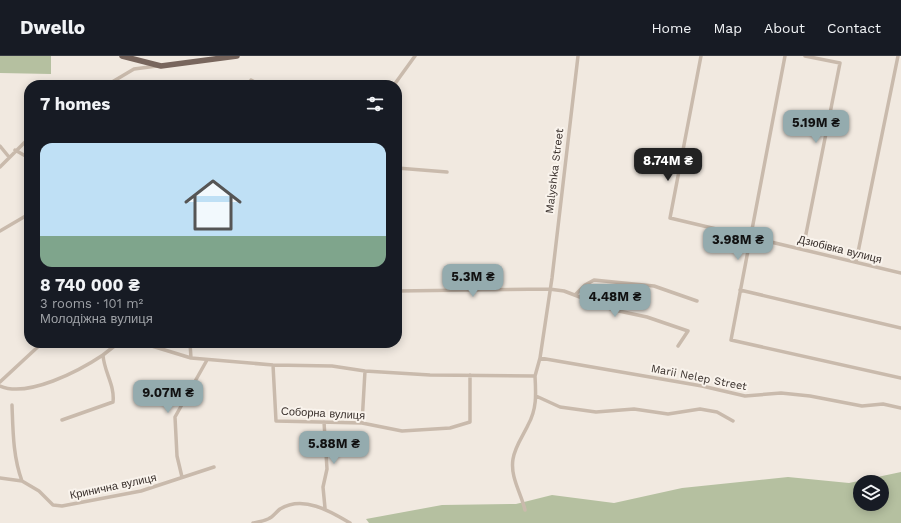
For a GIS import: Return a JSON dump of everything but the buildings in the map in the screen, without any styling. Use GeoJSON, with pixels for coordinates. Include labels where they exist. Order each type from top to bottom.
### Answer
{"type":"FeatureCollection","features":[{"type":"Feature","properties":{"kind":"main road"},"geometry":{"type":"LineString","coordinates":[[122,56],[160,66],[237,56]]}},
{"type":"Feature","properties":{"kind":"street"},"geometry":{"type":"LineString","coordinates":[[398,80],[415,56]]}},
{"type":"Feature","properties":{"kind":"street","name":"Malyshka Street"},"geometry":{"type":"LineString","coordinates":[[549,289],[578,56]]}},
{"type":"Feature","properties":{"kind":"street","name":"Дзюбівка вулиця"},"geometry":{"type":"LineString","coordinates":[[701,56],[670,218],[751,236],[901,273]]}},
{"type":"Feature","properties":{"kind":"street"},"geometry":{"type":"LineString","coordinates":[[785,56],[731,340],[901,378]]}},
{"type":"Feature","properties":{"kind":"street"},"geometry":{"type":"LineString","coordinates":[[803,249],[840,63],[805,56]]}},
{"type":"Feature","properties":{"kind":"street"},"geometry":{"type":"LineString","coordinates":[[856,262],[898,56]]}},
{"type":"Feature","properties":{"kind":"street"},"geometry":{"type":"LineString","coordinates":[[115,80],[134,69],[160,66]]}},
{"type":"Feature","properties":{"kind":"street"},"geometry":{"type":"LineString","coordinates":[[0,167],[24,142]]}},
{"type":"Feature","properties":{"kind":"street"},"geometry":{"type":"LineString","coordinates":[[0,146],[9,157]]}},
{"type":"Feature","properties":{"kind":"street"},"geometry":{"type":"LineString","coordinates":[[15,150],[24,155]]}},
{"type":"Feature","properties":{"kind":"street"},"geometry":{"type":"LineString","coordinates":[[402,168],[448,172]]}},
{"type":"Feature","properties":{"kind":"street"},"geometry":{"type":"LineString","coordinates":[[0,231],[24,217]]}},
{"type":"Feature","properties":{"kind":"street"},"geometry":{"type":"LineString","coordinates":[[575,295],[585,285],[594,280],[654,286],[697,301]]}},
{"type":"Feature","properties":{"kind":"street"},"geometry":{"type":"LineString","coordinates":[[402,291],[549,289],[575,295],[614,310],[647,317],[688,331],[678,346]]}},
{"type":"Feature","properties":{"kind":"street"},"geometry":{"type":"LineString","coordinates":[[525,510],[512,471],[513,458],[519,440],[534,413],[536,396],[535,376],[540,358],[549,289]]}},
{"type":"Feature","properties":{"kind":"street"},"geometry":{"type":"LineString","coordinates":[[740,290],[901,328]]}},
{"type":"Feature","properties":{"kind":"street"},"geometry":{"type":"LineString","coordinates":[[0,382],[37,348]]}},
{"type":"Feature","properties":{"kind":"street"},"geometry":{"type":"LineString","coordinates":[[0,386],[7,389],[22,390],[69,375],[103,355],[112,348]]}},
{"type":"Feature","properties":{"kind":"street"},"geometry":{"type":"LineString","coordinates":[[158,348],[191,358],[272,366],[332,366],[365,371],[430,375],[535,376]]}},
{"type":"Feature","properties":{"kind":"street"},"geometry":{"type":"LineString","coordinates":[[190,348],[191,358]]}},
{"type":"Feature","properties":{"kind":"street"},"geometry":{"type":"LineString","coordinates":[[62,420],[113,402],[114,392],[104,366],[103,355]]}},
{"type":"Feature","properties":{"kind":"street","name":"Marii Nelep Street"},"geometry":{"type":"LineString","coordinates":[[540,358],[702,386],[745,396],[781,393],[810,396],[862,406],[883,404],[901,408]]}},
{"type":"Feature","properties":{"kind":"street"},"geometry":{"type":"LineString","coordinates":[[182,477],[177,456],[175,417],[207,360]]}},
{"type":"Feature","properties":{"kind":"street","name":"Соборна вулиця"},"geometry":{"type":"LineString","coordinates":[[272,366],[276,421],[362,423],[402,431],[450,428],[470,422],[470,375]]}},
{"type":"Feature","properties":{"kind":"street"},"geometry":{"type":"LineString","coordinates":[[362,423],[365,371]]}},
{"type":"Feature","properties":{"kind":"street"},"geometry":{"type":"LineString","coordinates":[[536,396],[560,406],[596,412],[634,409],[668,414],[700,409],[716,412],[733,421]]}},
{"type":"Feature","properties":{"kind":"street"},"geometry":{"type":"LineString","coordinates":[[12,405],[14,445],[18,470],[22,481]]}},
{"type":"Feature","properties":{"kind":"street"},"geometry":{"type":"LineString","coordinates":[[324,422],[327,469],[323,487],[325,508]]}},
{"type":"Feature","properties":{"kind":"street","name":"Кринична вулиця"},"geometry":{"type":"LineString","coordinates":[[0,478],[22,481],[39,491],[53,505],[62,506],[141,491],[214,467]]}},
{"type":"Feature","properties":{"kind":"street"},"geometry":{"type":"LineString","coordinates":[[254,523],[268,520],[281,508],[297,504],[325,508],[350,523]]}},
{"type":"Feature","properties":{"kind":"green space"},"geometry":{"type":"Polygon","coordinates":[[[0,56],[51,56],[51,74],[0,73],[0,56]]]}},
{"type":"Feature","properties":{"kind":"green space"},"geometry":{"type":"Polygon","coordinates":[[[901,472],[901,523],[369,523],[366,519],[442,505],[516,504],[552,495],[614,503],[682,488],[788,477],[853,482],[853,511],[889,511],[889,475],[887,475],[901,472]]]}}]}
